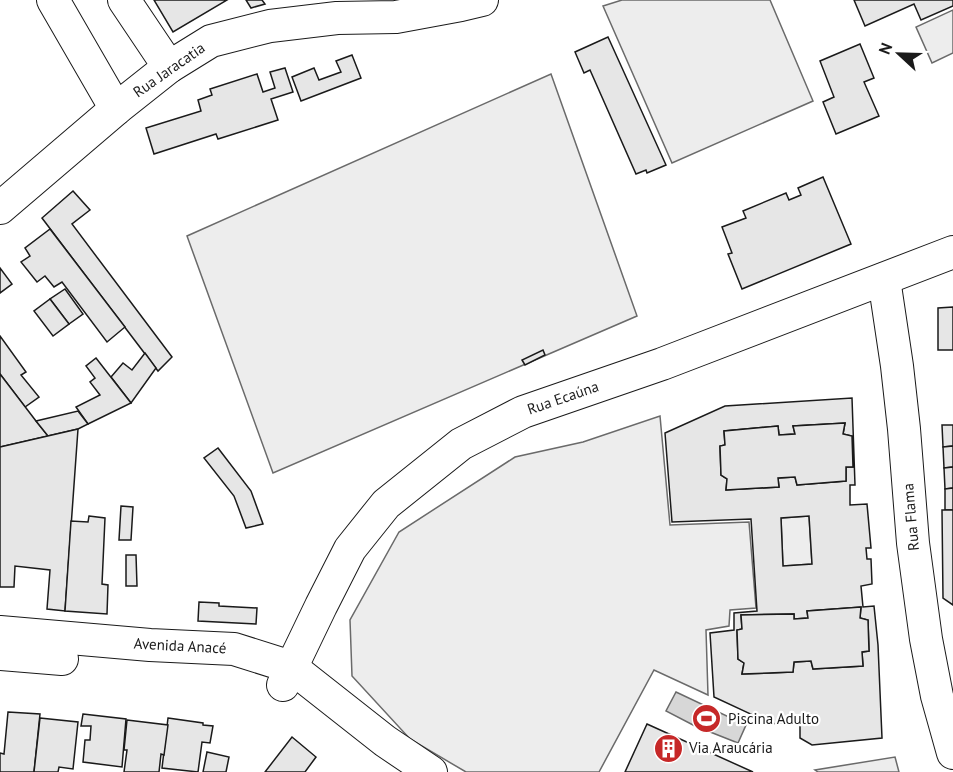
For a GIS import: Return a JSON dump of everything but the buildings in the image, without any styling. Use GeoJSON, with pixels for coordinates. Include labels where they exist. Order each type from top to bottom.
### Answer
{"type":"FeatureCollection","features":[{"type":"Feature","properties":{"kind":"street"},"geometry":{"type":"LineString","coordinates":[[53,0],[116,109]]}},
{"type":"Feature","properties":{"kind":"street"},"geometry":{"type":"LineString","coordinates":[[124,0],[169,67]]}},
{"type":"Feature","properties":{"kind":"street","name":"Rua Jaracatia"},"geometry":{"type":"LineString","coordinates":[[0,208],[169,67],[211,41],[270,26],[337,18],[396,16],[482,0]]}},
{"type":"Feature","properties":{"kind":"street","name":"Rua Ecaúna"},"geometry":{"type":"LineString","coordinates":[[287,676],[350,549],[386,504],[461,444],[523,412],[662,364],[953,252]]}},
{"type":"Feature","properties":{"kind":"street","name":"Rua Flama"},"geometry":{"type":"LineString","coordinates":[[884,279],[904,429],[913,543],[940,635],[937,696],[953,753]]}},
{"type":"Feature","properties":{"kind":"street","name":"Avenida Anacé"},"geometry":{"type":"LineString","coordinates":[[0,632],[178,657],[234,670],[287,676],[431,772]]}},
{"type":"Feature","properties":{"kind":"street","name":"Avenida Anacé"},"geometry":{"type":"LineString","coordinates":[[0,654],[178,657]]}},
{"type":"Feature","properties":{"kind":"street","name":"Avenida Anacé"},"geometry":{"type":"LineString","coordinates":[[287,676],[314,705],[398,772]]}},
{"type":"Feature","properties":{"kind":"shaded area"},"geometry":{"type":"Polygon","coordinates":[[[622,0],[770,0],[813,101],[672,163],[603,6],[622,0]]]}},
{"type":"Feature","properties":{"kind":"shaded area"},"geometry":{"type":"Polygon","coordinates":[[[953,10],[953,53],[932,63],[916,27],[953,10]]]}},
{"type":"Feature","properties":{"kind":"shaded area"},"geometry":{"type":"Polygon","coordinates":[[[551,74],[637,316],[273,473],[187,236],[551,74]]]}},
{"type":"Feature","properties":{"kind":"shaded area"},"geometry":{"type":"Polygon","coordinates":[[[660,416],[670,525],[749,522],[756,608],[730,610],[729,626],[706,630],[708,695],[654,670],[599,772],[466,772],[410,739],[352,676],[350,620],[399,532],[515,457],[583,442],[660,416]]]}},
{"type":"Feature","properties":{"kind":"shaded area"},"geometry":{"type":"Polygon","coordinates":[[[809,516],[812,564],[783,566],[781,518],[809,516]]]}},
{"type":"Feature","properties":{"kind":"shaded area","name":"Piscina Adulto"},"geometry":{"type":"Polygon","coordinates":[[[676,692],[746,725],[738,743],[695,726],[666,711],[676,692]]]}},
{"type":"Feature","properties":{"kind":"shaded area"},"geometry":{"type":"Polygon","coordinates":[[[895,757],[899,772],[818,772],[815,770],[895,757]]]}},
{"type":"Feature","properties":{"kind":"place","name":"Piscina Adulto"},"geometry":{"type":"Point","coordinates":[707,719]}},
{"type":"Feature","properties":{"kind":"place","name":"Via Araucária"},"geometry":{"type":"Point","coordinates":[668,748]}}]}
